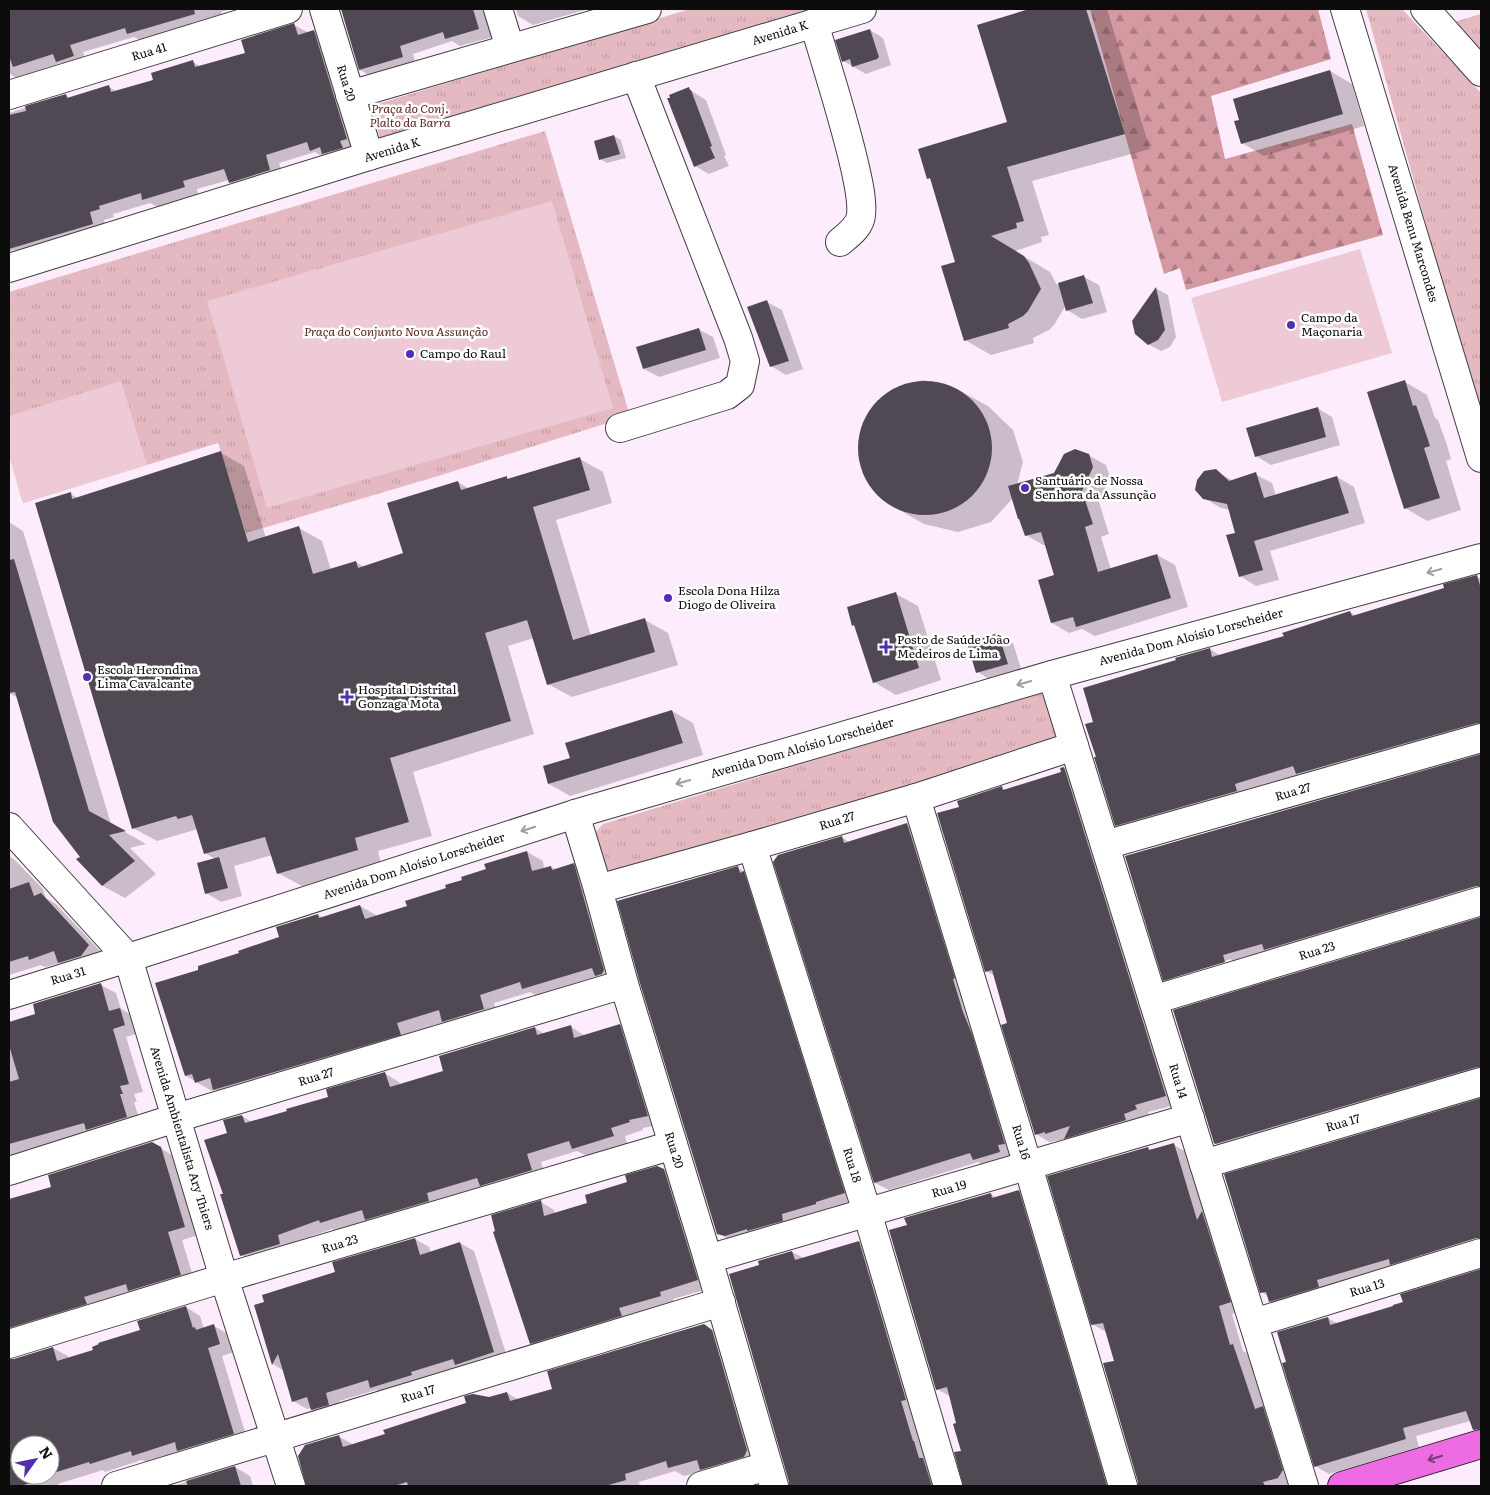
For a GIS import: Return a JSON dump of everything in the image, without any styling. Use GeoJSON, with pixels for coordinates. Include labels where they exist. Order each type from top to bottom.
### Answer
{"type":"FeatureCollection","features":[{"type":"Feature","properties":{"kind":"main road"},"geometry":{"type":"LineString","coordinates":[[1342,1486],[1481,1444]]}},
{"type":"Feature","properties":{"kind":"street","name":"Rua 41"},"geometry":{"type":"LineString","coordinates":[[9,95],[288,9]]}},
{"type":"Feature","properties":{"kind":"street","name":"Rua 20"},"geometry":{"type":"LineString","coordinates":[[324,9],[369,156]]}},
{"type":"Feature","properties":{"kind":"street"},"geometry":{"type":"LineString","coordinates":[[498,9],[510,48]]}},
{"type":"Feature","properties":{"kind":"street"},"geometry":{"type":"LineString","coordinates":[[350,95],[647,9]]}},
{"type":"Feature","properties":{"kind":"street","name":"Avenida Benu Marcondes"},"geometry":{"type":"LineString","coordinates":[[1345,9],[1481,458]]}},
{"type":"Feature","properties":{"kind":"street"},"geometry":{"type":"LineString","coordinates":[[1425,9],[1481,72]]}},
{"type":"Feature","properties":{"kind":"street","name":"Avenida K"},"geometry":{"type":"LineString","coordinates":[[9,268],[850,10]]}},
{"type":"Feature","properties":{"kind":"street"},"geometry":{"type":"LineString","coordinates":[[814,22],[847,132],[860,194],[861,217],[855,228],[840,242]]}},
{"type":"Feature","properties":{"kind":"street"},"geometry":{"type":"LineString","coordinates":[[620,428],[727,396],[740,385],[745,361],[738,338],[636,76]]}},
{"type":"Feature","properties":{"kind":"street","name":"Avenida Dom Aloísio Lorscheider"},"geometry":{"type":"LineString","coordinates":[[128,958],[575,814],[1052,675],[1481,558]]}},
{"type":"Feature","properties":{"kind":"street","name":"Rua 14"},"geometry":{"type":"LineString","coordinates":[[1052,675],[1304,1486]]}},
{"type":"Feature","properties":{"kind":"street","name":"Rua 27"},"geometry":{"type":"LineString","coordinates":[[1105,846],[1481,738]]}},
{"type":"Feature","properties":{"kind":"street","name":"Rua 27"},"geometry":{"type":"LineString","coordinates":[[598,889],[916,798],[1074,746]]}},
{"type":"Feature","properties":{"kind":"street","name":"Rua 16"},"geometry":{"type":"LineString","coordinates":[[916,798],[1123,1486]]}},
{"type":"Feature","properties":{"kind":"street","name":"Rua 20"},"geometry":{"type":"LineString","coordinates":[[575,814],[624,984],[708,1259],[770,1476]]}},
{"type":"Feature","properties":{"kind":"street","name":"Avenida Ambientalista Ary Thiers"},"geometry":{"type":"LineString","coordinates":[[9,827],[128,958],[224,1278],[291,1486]]}},
{"type":"Feature","properties":{"kind":"street","name":"Rua 18"},"geometry":{"type":"LineString","coordinates":[[752,846],[867,1212],[948,1486]]}},
{"type":"Feature","properties":{"kind":"street","name":"Rua 23"},"geometry":{"type":"LineString","coordinates":[[1153,1000],[1481,901]]}},
{"type":"Feature","properties":{"kind":"street","name":"Rua 31"},"geometry":{"type":"LineString","coordinates":[[9,995],[128,958]]}},
{"type":"Feature","properties":{"kind":"street","name":"Rua 27"},"geometry":{"type":"LineString","coordinates":[[9,1171],[176,1118],[624,984]]}},
{"type":"Feature","properties":{"kind":"street","name":"Rua 17"},"geometry":{"type":"LineString","coordinates":[[1204,1164],[1481,1082]]}},
{"type":"Feature","properties":{"kind":"street","name":"Rua 19"},"geometry":{"type":"LineString","coordinates":[[708,1259],[1190,1118]]}},
{"type":"Feature","properties":{"kind":"street","name":"Rua 23"},"geometry":{"type":"LineString","coordinates":[[9,1344],[673,1145]]}},
{"type":"Feature","properties":{"kind":"street","name":"Rua 13"},"geometry":{"type":"LineString","coordinates":[[1254,1323],[1481,1253]]}},
{"type":"Feature","properties":{"kind":"street","name":"Rua 17"},"geometry":{"type":"LineString","coordinates":[[116,1486],[720,1302]]}},
{"type":"Feature","properties":{"kind":"street"},"geometry":{"type":"LineString","coordinates":[[701,1486],[770,1476]]}},
{"type":"Feature","properties":{"kind":"green space","name":"Praça do Conj. Plalto da Barra"},"geometry":{"type":"Polygon","coordinates":[[[690,9],[829,9],[382,146],[371,106],[690,9]]]}},
{"type":"Feature","properties":{"kind":"green space"},"geometry":{"type":"Polygon","coordinates":[[[1090,9],[1318,9],[1331,59],[1211,96],[1225,159],[1352,124],[1383,235],[1186,290],[1180,268],[1164,274],[1090,9]]]}},
{"type":"Feature","properties":{"kind":"green space"},"geometry":{"type":"Polygon","coordinates":[[[1366,9],[1402,9],[1481,93],[1481,422],[1366,9]]]}},
{"type":"Feature","properties":{"kind":"green space"},"geometry":{"type":"Polygon","coordinates":[[[1481,14],[1481,52],[1454,22],[1481,14]]]}},
{"type":"Feature","properties":{"kind":"green space","name":"Praça do Conjunto Nova Assunção"},"geometry":{"type":"Polygon","coordinates":[[[545,131],[630,416],[246,533],[218,443],[23,503],[9,455],[9,292],[545,131]]]}},
{"type":"Feature","properties":{"kind":"green space","name":"Campo do Raul"},"geometry":{"type":"Polygon","coordinates":[[[552,201],[613,408],[267,508],[207,301],[552,201]]]}},
{"type":"Feature","properties":{"kind":"green space","name":"Campo da Maçonaria"},"geometry":{"type":"Polygon","coordinates":[[[1360,249],[1392,353],[1222,402],[1191,298],[1360,249]]]}},
{"type":"Feature","properties":{"kind":"green space"},"geometry":{"type":"Polygon","coordinates":[[[121,381],[147,465],[23,503],[9,455],[9,416],[121,381]]]}},
{"type":"Feature","properties":{"kind":"green space"},"geometry":{"type":"Polygon","coordinates":[[[1036,693],[1049,699],[1057,737],[1051,743],[619,877],[609,875],[599,865],[594,840],[596,832],[603,824],[1036,693]]]}},
{"type":"Feature","properties":{"kind":"building"},"geometry":{"type":"Polygon","coordinates":[[[9,9],[194,9],[195,14],[127,34],[125,28],[70,45],[74,56],[56,62],[53,54],[13,67],[9,56],[9,9]]]}},
{"type":"Feature","properties":{"kind":"building"},"geometry":{"type":"Polygon","coordinates":[[[341,9],[473,9],[479,29],[445,39],[443,32],[400,46],[403,57],[359,70],[341,9]]]}},
{"type":"Feature","properties":{"kind":"building"},"geometry":{"type":"Polygon","coordinates":[[[1029,9],[1086,9],[1125,134],[1007,167],[1024,221],[1016,223],[1017,228],[991,236],[1024,256],[1041,289],[1028,311],[1008,324],[1009,328],[964,341],[941,266],[955,262],[930,178],[927,179],[918,149],[1007,122],[977,25],[1029,9]]]}},
{"type":"Feature","properties":{"kind":"building"},"geometry":{"type":"Polygon","coordinates":[[[294,23],[298,35],[314,30],[347,139],[340,141],[343,148],[322,154],[320,147],[310,151],[307,142],[266,155],[270,170],[229,183],[224,169],[183,181],[185,187],[142,200],[141,193],[99,206],[100,209],[90,212],[93,224],[9,249],[9,115],[26,111],[25,106],[66,94],[67,98],[109,85],[111,92],[153,80],[151,73],[193,60],[195,67],[245,53],[241,40],[294,23]]]}},
{"type":"Feature","properties":{"kind":"building"},"geometry":{"type":"Polygon","coordinates":[[[870,29],[879,57],[852,67],[850,59],[842,62],[835,40],[870,29]]]}},
{"type":"Feature","properties":{"kind":"building"},"geometry":{"type":"Polygon","coordinates":[[[1330,70],[1343,114],[1241,144],[1234,121],[1239,120],[1233,99],[1330,70]]]}},
{"type":"Feature","properties":{"kind":"building"},"geometry":{"type":"Polygon","coordinates":[[[689,87],[715,158],[694,167],[667,98],[670,98],[669,95],[689,87]]]}},
{"type":"Feature","properties":{"kind":"building"},"geometry":{"type":"Polygon","coordinates":[[[614,135],[620,154],[599,160],[594,141],[614,135]]]}},
{"type":"Feature","properties":{"kind":"building"},"geometry":{"type":"Polygon","coordinates":[[[1084,275],[1093,303],[1066,311],[1058,283],[1084,275]]]}},
{"type":"Feature","properties":{"kind":"building"},"geometry":{"type":"Polygon","coordinates":[[[1156,287],[1165,330],[1158,340],[1148,345],[1135,334],[1132,321],[1156,287]]]}},
{"type":"Feature","properties":{"kind":"building"},"geometry":{"type":"Polygon","coordinates":[[[767,300],[789,361],[770,367],[747,307],[767,300]]]}},
{"type":"Feature","properties":{"kind":"building"},"geometry":{"type":"Polygon","coordinates":[[[699,328],[706,350],[643,369],[636,347],[699,328]]]}},
{"type":"Feature","properties":{"kind":"building"},"geometry":{"type":"Polygon","coordinates":[[[1405,380],[1413,406],[1416,405],[1430,446],[1424,448],[1440,498],[1404,509],[1367,392],[1405,380]]]}},
{"type":"Feature","properties":{"kind":"building"},"geometry":{"type":"Polygon","coordinates":[[[925,381],[950,387],[972,401],[986,423],[992,448],[986,473],[972,495],[950,509],[925,515],[900,509],[878,495],[864,473],[858,448],[864,423],[878,401],[900,387],[925,381]]]}},
{"type":"Feature","properties":{"kind":"building"},"geometry":{"type":"Polygon","coordinates":[[[1318,407],[1326,437],[1255,457],[1246,428],[1318,407]]]}},
{"type":"Feature","properties":{"kind":"building"},"geometry":{"type":"Polygon","coordinates":[[[1075,449],[1089,454],[1093,467],[1082,491],[1093,524],[1085,527],[1098,572],[1157,554],[1171,598],[1076,627],[1073,617],[1051,623],[1038,580],[1054,575],[1041,532],[1025,536],[1008,486],[1054,473],[1064,454],[1075,449]]]}},
{"type":"Feature","properties":{"kind":"building","name":"Hospital Distrital Gonzaga Mota"},"geometry":{"type":"Polygon","coordinates":[[[221,451],[248,542],[299,526],[313,574],[356,561],[358,568],[403,553],[387,503],[458,481],[461,490],[507,476],[507,479],[580,457],[590,490],[533,507],[573,640],[645,618],[655,652],[547,685],[527,620],[485,633],[511,721],[390,758],[409,822],[355,838],[358,850],[277,874],[265,837],[204,854],[192,815],[178,819],[176,816],[132,829],[35,503],[71,492],[72,499],[221,451]]]}},
{"type":"Feature","properties":{"kind":"building"},"geometry":{"type":"Polygon","coordinates":[[[1216,469],[1229,481],[1256,472],[1264,498],[1337,476],[1349,513],[1254,541],[1263,570],[1239,577],[1226,535],[1235,533],[1227,504],[1203,499],[1195,490],[1197,480],[1204,471],[1216,469]]]}},
{"type":"Feature","properties":{"kind":"building"},"geometry":{"type":"Polygon","coordinates":[[[14,559],[89,811],[126,831],[109,835],[135,861],[102,886],[76,859],[80,857],[53,822],[15,692],[9,693],[9,560],[14,559]]]}},
{"type":"Feature","properties":{"kind":"building"},"geometry":{"type":"Polygon","coordinates":[[[1477,575],[1481,589],[1481,723],[1296,774],[1293,766],[1235,784],[1237,791],[1115,826],[1085,724],[1093,722],[1083,688],[1210,648],[1212,657],[1284,636],[1282,633],[1350,611],[1352,616],[1444,588],[1443,584],[1477,575]]]}},
{"type":"Feature","properties":{"kind":"building","name":"Posto de Saúde João Medeiros de Lima"},"geometry":{"type":"Polygon","coordinates":[[[896,592],[919,668],[873,683],[847,607],[896,592]]]}},
{"type":"Feature","properties":{"kind":"building"},"geometry":{"type":"Polygon","coordinates":[[[998,633],[1008,664],[976,673],[967,643],[998,633]]]}},
{"type":"Feature","properties":{"kind":"building"},"geometry":{"type":"Polygon","coordinates":[[[672,710],[683,743],[548,784],[543,766],[570,758],[565,743],[672,710]]]}},
{"type":"Feature","properties":{"kind":"building"},"geometry":{"type":"Polygon","coordinates":[[[1481,754],[1481,886],[1264,950],[1262,944],[1223,955],[1225,962],[1163,981],[1125,856],[1481,754]]]}},
{"type":"Feature","properties":{"kind":"building"},"geometry":{"type":"Polygon","coordinates":[[[1064,767],[1166,1096],[1135,1105],[1137,1109],[1124,1114],[1126,1120],[1064,1139],[1070,1126],[1045,1134],[1045,1132],[1035,1135],[1001,1025],[1007,1023],[992,970],[985,972],[937,813],[959,807],[957,801],[1002,786],[1003,790],[1061,772],[1060,768],[1064,767]]]}},
{"type":"Feature","properties":{"kind":"building"},"geometry":{"type":"Polygon","coordinates":[[[907,823],[955,978],[953,979],[963,1012],[972,1034],[1005,1144],[998,1145],[1000,1152],[973,1160],[970,1153],[874,1183],[773,862],[778,855],[842,836],[844,843],[907,823]]]}},
{"type":"Feature","properties":{"kind":"building"},"geometry":{"type":"Polygon","coordinates":[[[527,851],[532,871],[551,866],[552,870],[574,863],[604,970],[602,974],[595,976],[592,968],[522,989],[520,982],[480,995],[484,1009],[442,1022],[439,1010],[397,1023],[401,1035],[213,1090],[210,1078],[195,1083],[192,1074],[185,1076],[155,983],[198,970],[198,966],[239,953],[238,951],[279,937],[276,927],[318,914],[319,918],[360,905],[365,919],[407,906],[405,901],[446,888],[445,885],[462,880],[461,877],[486,869],[484,864],[527,851]]]}},
{"type":"Feature","properties":{"kind":"building"},"geometry":{"type":"Polygon","coordinates":[[[219,857],[228,888],[205,894],[197,863],[219,857]]]}},
{"type":"Feature","properties":{"kind":"building"},"geometry":{"type":"Polygon","coordinates":[[[738,866],[740,873],[744,871],[845,1193],[782,1214],[783,1221],[725,1236],[717,1234],[639,980],[617,901],[738,866]]]}},
{"type":"Feature","properties":{"kind":"building"},"geometry":{"type":"Polygon","coordinates":[[[29,882],[34,896],[41,893],[89,945],[81,956],[58,963],[54,951],[29,960],[28,956],[9,962],[9,889],[29,882]]]}},
{"type":"Feature","properties":{"kind":"building"},"geometry":{"type":"Polygon","coordinates":[[[1481,917],[1481,1067],[1214,1143],[1173,1010],[1481,917]]]}},
{"type":"Feature","properties":{"kind":"building"},"geometry":{"type":"Polygon","coordinates":[[[101,983],[109,1011],[120,1008],[125,1025],[113,1029],[129,1084],[120,1086],[123,1094],[120,1094],[127,1117],[86,1130],[84,1123],[9,1144],[9,1082],[19,1079],[9,1045],[9,1022],[35,1014],[33,1004],[101,983]]]}},
{"type":"Feature","properties":{"kind":"building"},"geometry":{"type":"Polygon","coordinates":[[[620,1024],[648,1116],[629,1120],[630,1122],[611,1128],[614,1136],[572,1149],[569,1141],[527,1154],[532,1170],[480,1186],[477,1178],[427,1193],[429,1201],[365,1220],[362,1210],[320,1223],[319,1220],[278,1235],[280,1244],[240,1256],[220,1194],[223,1194],[204,1140],[227,1133],[223,1120],[242,1115],[245,1123],[287,1111],[286,1109],[328,1097],[326,1089],[385,1072],[390,1087],[443,1071],[439,1056],[535,1027],[537,1035],[571,1025],[574,1038],[620,1024]]]}},
{"type":"Feature","properties":{"kind":"building"},"geometry":{"type":"Polygon","coordinates":[[[1481,1098],[1481,1238],[1390,1265],[1389,1259],[1317,1280],[1319,1287],[1269,1302],[1266,1292],[1260,1293],[1224,1174],[1481,1098]]]}},
{"type":"Feature","properties":{"kind":"building"},"geometry":{"type":"Polygon","coordinates":[[[152,1142],[161,1147],[185,1227],[168,1232],[181,1275],[128,1291],[126,1284],[84,1297],[87,1304],[9,1328],[9,1199],[51,1187],[48,1175],[152,1142]]]}},
{"type":"Feature","properties":{"kind":"building"},"geometry":{"type":"Polygon","coordinates":[[[1174,1143],[1197,1220],[1202,1211],[1231,1302],[1219,1306],[1230,1345],[1233,1344],[1255,1409],[1263,1406],[1283,1470],[1278,1478],[1263,1482],[1265,1486],[1138,1486],[1103,1363],[1114,1361],[1103,1323],[1091,1325],[1047,1176],[1148,1147],[1149,1150],[1174,1143]]]}},
{"type":"Feature","properties":{"kind":"building"},"geometry":{"type":"Polygon","coordinates":[[[657,1166],[664,1169],[698,1280],[660,1292],[661,1296],[619,1308],[622,1316],[530,1344],[493,1232],[495,1231],[491,1215],[541,1200],[544,1216],[587,1203],[585,1195],[627,1182],[625,1175],[657,1166]]]}},
{"type":"Feature","properties":{"kind":"building"},"geometry":{"type":"Polygon","coordinates":[[[1019,1190],[1107,1486],[963,1486],[954,1452],[961,1451],[953,1424],[956,1423],[947,1387],[936,1390],[889,1230],[907,1225],[904,1218],[991,1193],[992,1198],[1019,1190]]]}},
{"type":"Feature","properties":{"kind":"building"},"geometry":{"type":"Polygon","coordinates":[[[415,1238],[420,1255],[460,1242],[494,1352],[455,1365],[453,1359],[411,1372],[412,1375],[370,1388],[368,1380],[326,1393],[329,1405],[311,1410],[307,1397],[292,1402],[278,1354],[272,1365],[254,1305],[264,1302],[262,1295],[335,1272],[332,1262],[415,1238]]]}},
{"type":"Feature","properties":{"kind":"building"},"geometry":{"type":"Polygon","coordinates":[[[859,1241],[906,1400],[901,1401],[919,1458],[923,1458],[932,1486],[789,1486],[729,1274],[759,1265],[758,1261],[792,1251],[795,1260],[859,1241]]]}},
{"type":"Feature","properties":{"kind":"building"},"geometry":{"type":"Polygon","coordinates":[[[1481,1269],[1481,1429],[1473,1430],[1466,1411],[1403,1428],[1406,1439],[1314,1467],[1282,1363],[1286,1362],[1277,1332],[1328,1317],[1330,1325],[1393,1306],[1403,1302],[1400,1294],[1481,1269]]]}},
{"type":"Feature","properties":{"kind":"building"},"geometry":{"type":"Polygon","coordinates":[[[186,1306],[193,1328],[195,1327],[196,1330],[214,1324],[220,1344],[208,1348],[234,1434],[177,1451],[175,1442],[132,1456],[131,1451],[60,1471],[60,1435],[10,1435],[10,1485],[24,1485],[9,1486],[9,1359],[53,1347],[57,1361],[93,1350],[92,1347],[98,1343],[140,1330],[137,1321],[186,1306]]]}},
{"type":"Feature","properties":{"kind":"building"},"geometry":{"type":"Polygon","coordinates":[[[704,1324],[712,1330],[747,1450],[744,1457],[700,1470],[697,1460],[668,1468],[666,1461],[625,1474],[626,1480],[605,1486],[408,1486],[407,1482],[394,1486],[306,1486],[298,1456],[305,1445],[339,1435],[343,1447],[385,1434],[383,1430],[466,1403],[464,1396],[473,1394],[489,1397],[507,1392],[510,1401],[552,1389],[547,1371],[704,1324]]]}},
{"type":"Feature","properties":{"kind":"building"},"geometry":{"type":"Polygon","coordinates":[[[235,1466],[241,1486],[188,1486],[186,1481],[235,1466]]]}},
{"type":"Feature","properties":{"kind":"place","name":"Campo da Maçonaria"},"geometry":{"type":"Point","coordinates":[1291,325]}},
{"type":"Feature","properties":{"kind":"place","name":"Campo do Raul"},"geometry":{"type":"Point","coordinates":[410,354]}},
{"type":"Feature","properties":{"kind":"place","name":"Santuário de Nossa Senhora da Assunção"},"geometry":{"type":"Point","coordinates":[1025,488]}},
{"type":"Feature","properties":{"kind":"place","name":"Escola Dona Hilza Diogo de Oliveira"},"geometry":{"type":"Point","coordinates":[668,598]}},
{"type":"Feature","properties":{"kind":"place","name":"Posto de Saúde João Medeiros de Lima"},"geometry":{"type":"Point","coordinates":[886,647]}},
{"type":"Feature","properties":{"kind":"place","name":"Escola Herondina Lima Cavalcante"},"geometry":{"type":"Point","coordinates":[87,677]}},
{"type":"Feature","properties":{"kind":"place","name":"Hospital Distrital Gonzaga Mota"},"geometry":{"type":"Point","coordinates":[347,697]}}]}
